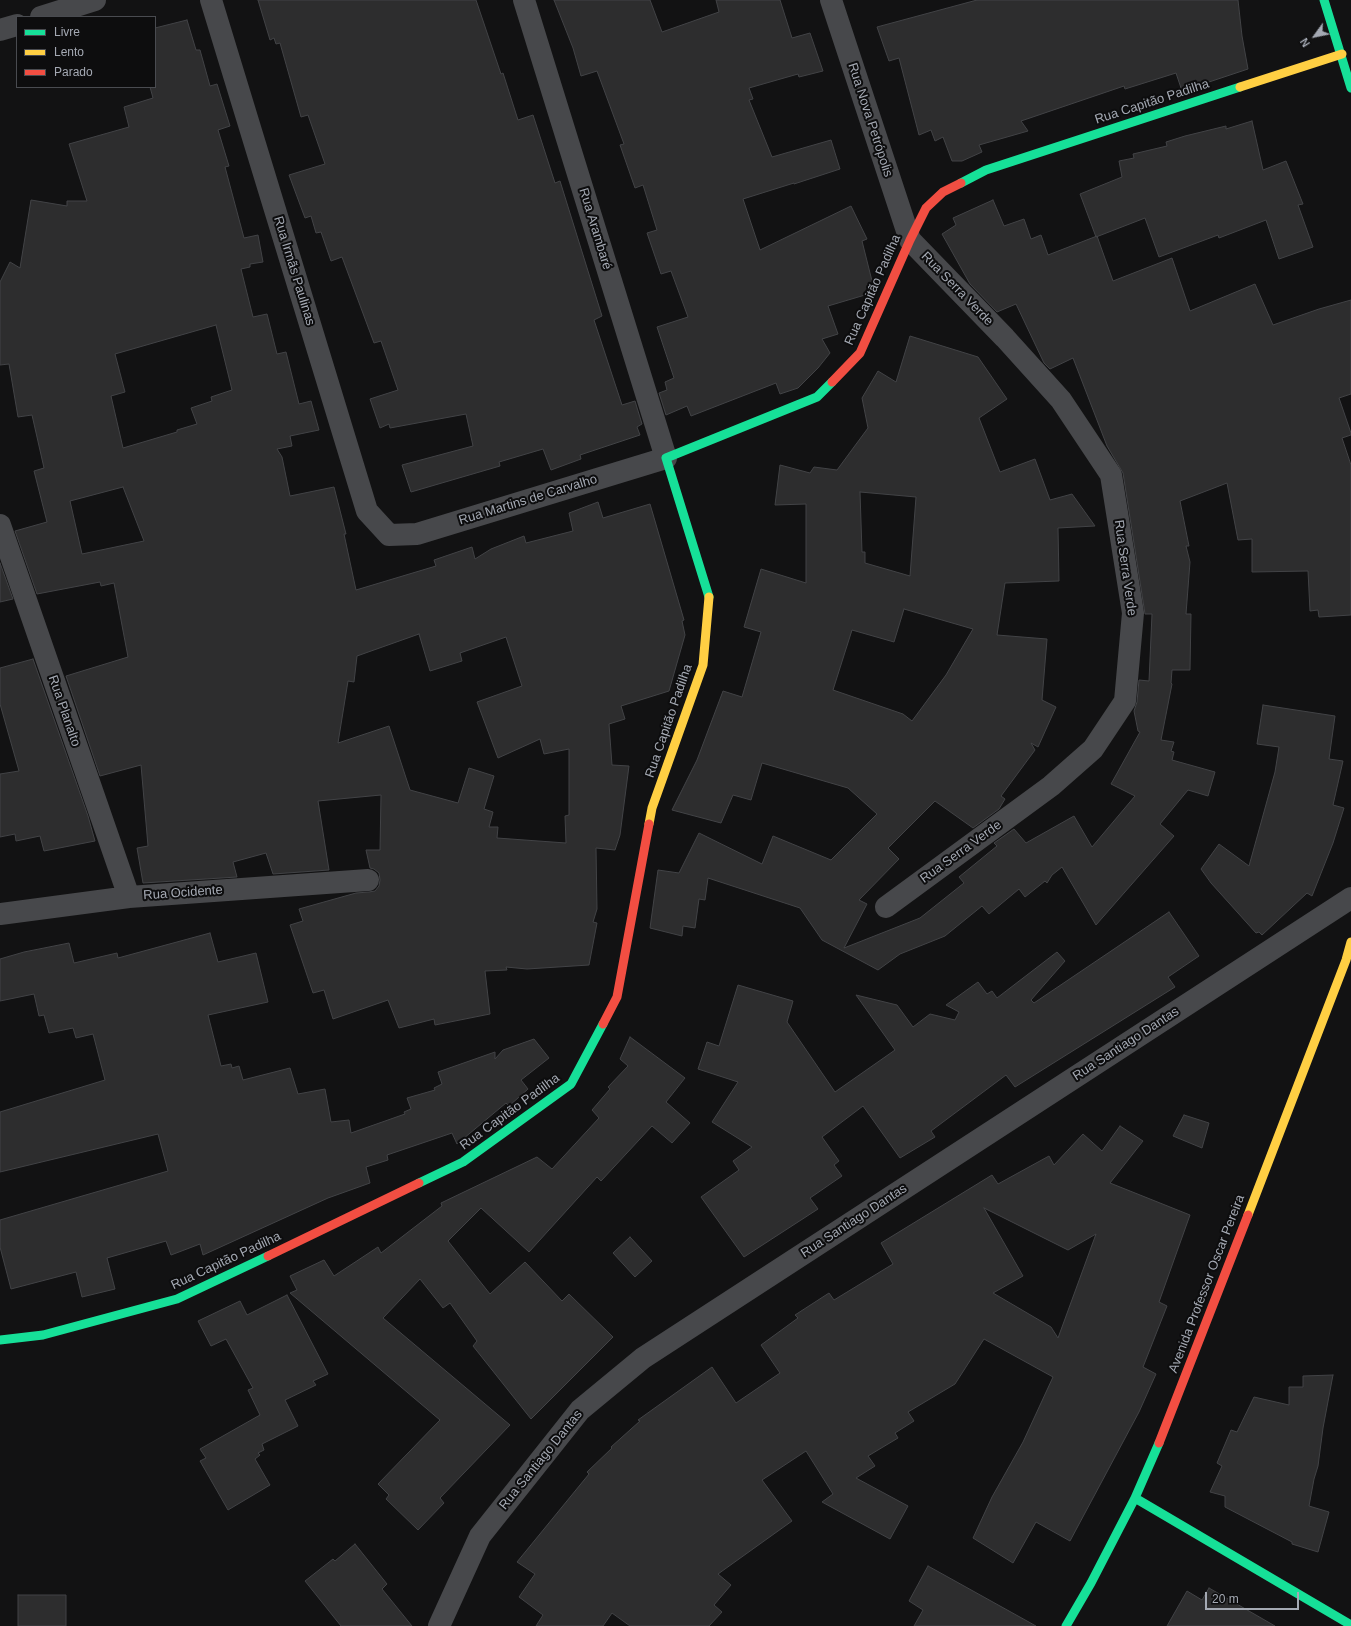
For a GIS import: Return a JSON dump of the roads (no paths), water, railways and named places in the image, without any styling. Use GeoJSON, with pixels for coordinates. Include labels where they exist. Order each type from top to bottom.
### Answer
{"type":"FeatureCollection","features":[{"type":"Feature","properties":{"kind":"street"},"geometry":{"type":"LineString","coordinates":[[44,16],[95,0]]}},
{"type":"Feature","properties":{"kind":"street","name":"Rua Irmãs Paulinas"},"geometry":{"type":"LineString","coordinates":[[211,0],[367,511],[389,535]]}},
{"type":"Feature","properties":{"kind":"street","name":"Rua Arambaré"},"geometry":{"type":"LineString","coordinates":[[524,0],[666,458]]}},
{"type":"Feature","properties":{"kind":"street","name":"Rua Nova Petrópolis"},"geometry":{"type":"LineString","coordinates":[[831,0],[910,240]]}},
{"type":"Feature","properties":{"kind":"street"},"geometry":{"type":"LineString","coordinates":[[1324,0],[1342,54],[1351,88]]}},
{"type":"Feature","properties":{"kind":"street"},"geometry":{"type":"LineString","coordinates":[[0,30],[16,25]]}},
{"type":"Feature","properties":{"kind":"street","name":"Rua Capitão Padilha"},"geometry":{"type":"LineString","coordinates":[[0,1340],[43,1335],[177,1299],[463,1162],[571,1084],[617,997],[652,808],[703,665],[709,596],[666,458],[817,397],[860,353],[910,240],[926,208],[943,192],[986,170],[1342,54]]}},
{"type":"Feature","properties":{"kind":"street","name":"Rua Serra Verde"},"geometry":{"type":"LineString","coordinates":[[886,907],[1051,786],[1093,749],[1125,701],[1133,613],[1111,475],[1061,400],[1005,338],[910,240]]}},
{"type":"Feature","properties":{"kind":"street","name":"Rua Martins de Carvalho"},"geometry":{"type":"LineString","coordinates":[[389,535],[416,534],[666,458]]}},
{"type":"Feature","properties":{"kind":"street","name":"Rua Planalto"},"geometry":{"type":"LineString","coordinates":[[0,525],[128,898]]}},
{"type":"Feature","properties":{"kind":"street","name":"Rua Ocidente"},"geometry":{"type":"LineString","coordinates":[[0,914],[128,898],[368,880]]}},
{"type":"Feature","properties":{"kind":"street","name":"Rua Santiago Dantas"},"geometry":{"type":"LineString","coordinates":[[439,1626],[480,1536],[580,1410],[643,1358],[1351,898]]}},
{"type":"Feature","properties":{"kind":"street","name":"Avenida Professor Oscar Pereira"},"geometry":{"type":"LineString","coordinates":[[1066,1626],[1092,1583],[1135,1498],[1172,1413],[1346,960],[1351,942]]}},
{"type":"Feature","properties":{"kind":"street"},"geometry":{"type":"LineString","coordinates":[[1135,1498],[1351,1625]]}}]}
